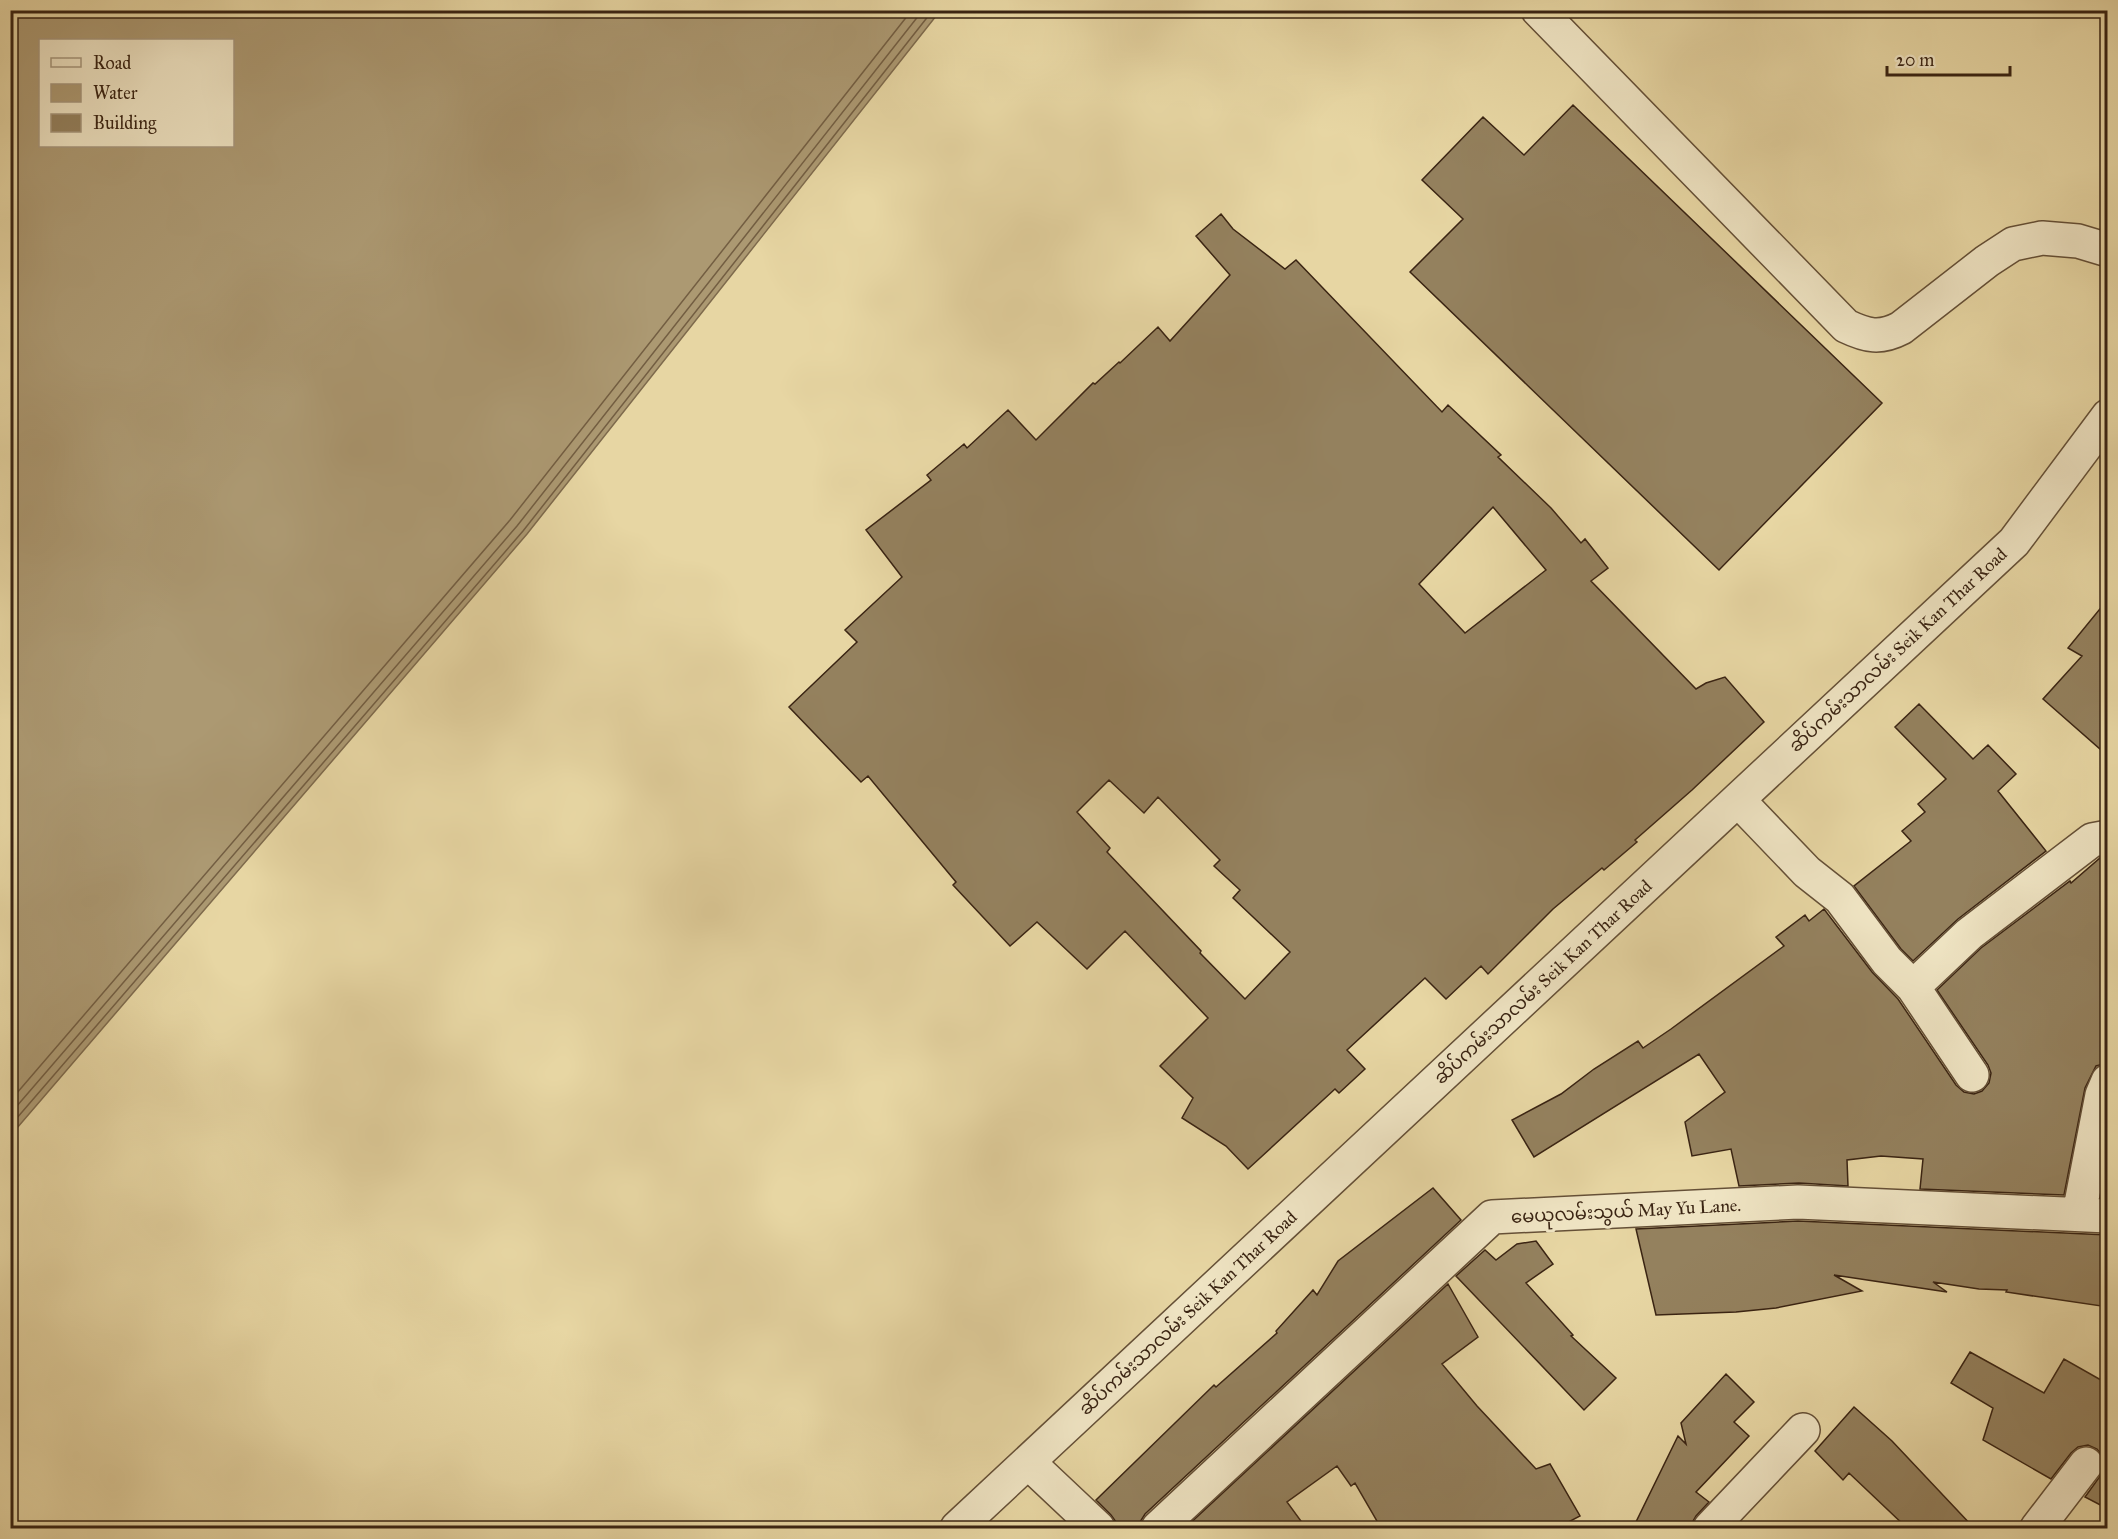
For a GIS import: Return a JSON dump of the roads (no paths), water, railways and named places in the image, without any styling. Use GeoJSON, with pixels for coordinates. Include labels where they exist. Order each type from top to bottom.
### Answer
{"type":"FeatureCollection","features":[{"type":"Feature","properties":{"kind":"street"},"geometry":{"type":"LineString","coordinates":[[1538,10],[1846,326],[1867,336],[1891,333],[1902,328],[1987,261],[2013,244],[2042,238],[2078,241],[2108,250]]}},
{"type":"Feature","properties":{"kind":"street","name":"ဆိပ်ကမ်းသာလမ်း Seik Kan Thar Road"},"geometry":{"type":"LineString","coordinates":[[957,1528],[2014,542],[2108,416]]}},
{"type":"Feature","properties":{"kind":"street"},"geometry":{"type":"LineString","coordinates":[[1738,800],[1807,872],[1840,898],[1887,961],[1913,987],[1972,1075]]}},
{"type":"Feature","properties":{"kind":"street"},"geometry":{"type":"LineString","coordinates":[[1913,987],[1978,926],[2092,840],[2108,837]]}},
{"type":"Feature","properties":{"kind":"street"},"geometry":{"type":"LineString","coordinates":[[2093,1215],[2102,1095],[2108,1081]]}},
{"type":"Feature","properties":{"kind":"street","name":"မေယုလမ်းသွယ် May Yu Lane."},"geometry":{"type":"LineString","coordinates":[[1158,1528],[1492,1217],[1798,1202],[2093,1215]]}},
{"type":"Feature","properties":{"kind":"street"},"geometry":{"type":"LineString","coordinates":[[1710,1528],[1803,1430]]}},
{"type":"Feature","properties":{"kind":"street"},"geometry":{"type":"LineString","coordinates":[[1028,1462],[1098,1528]]}},
{"type":"Feature","properties":{"kind":"street"},"geometry":{"type":"LineString","coordinates":[[2045,1526],[2086,1464]]}},
{"type":"Feature","properties":{"kind":"water"},"geometry":{"type":"Polygon","coordinates":[[[11,10],[940,11],[527,534],[11,1135],[11,10]]]}}]}
